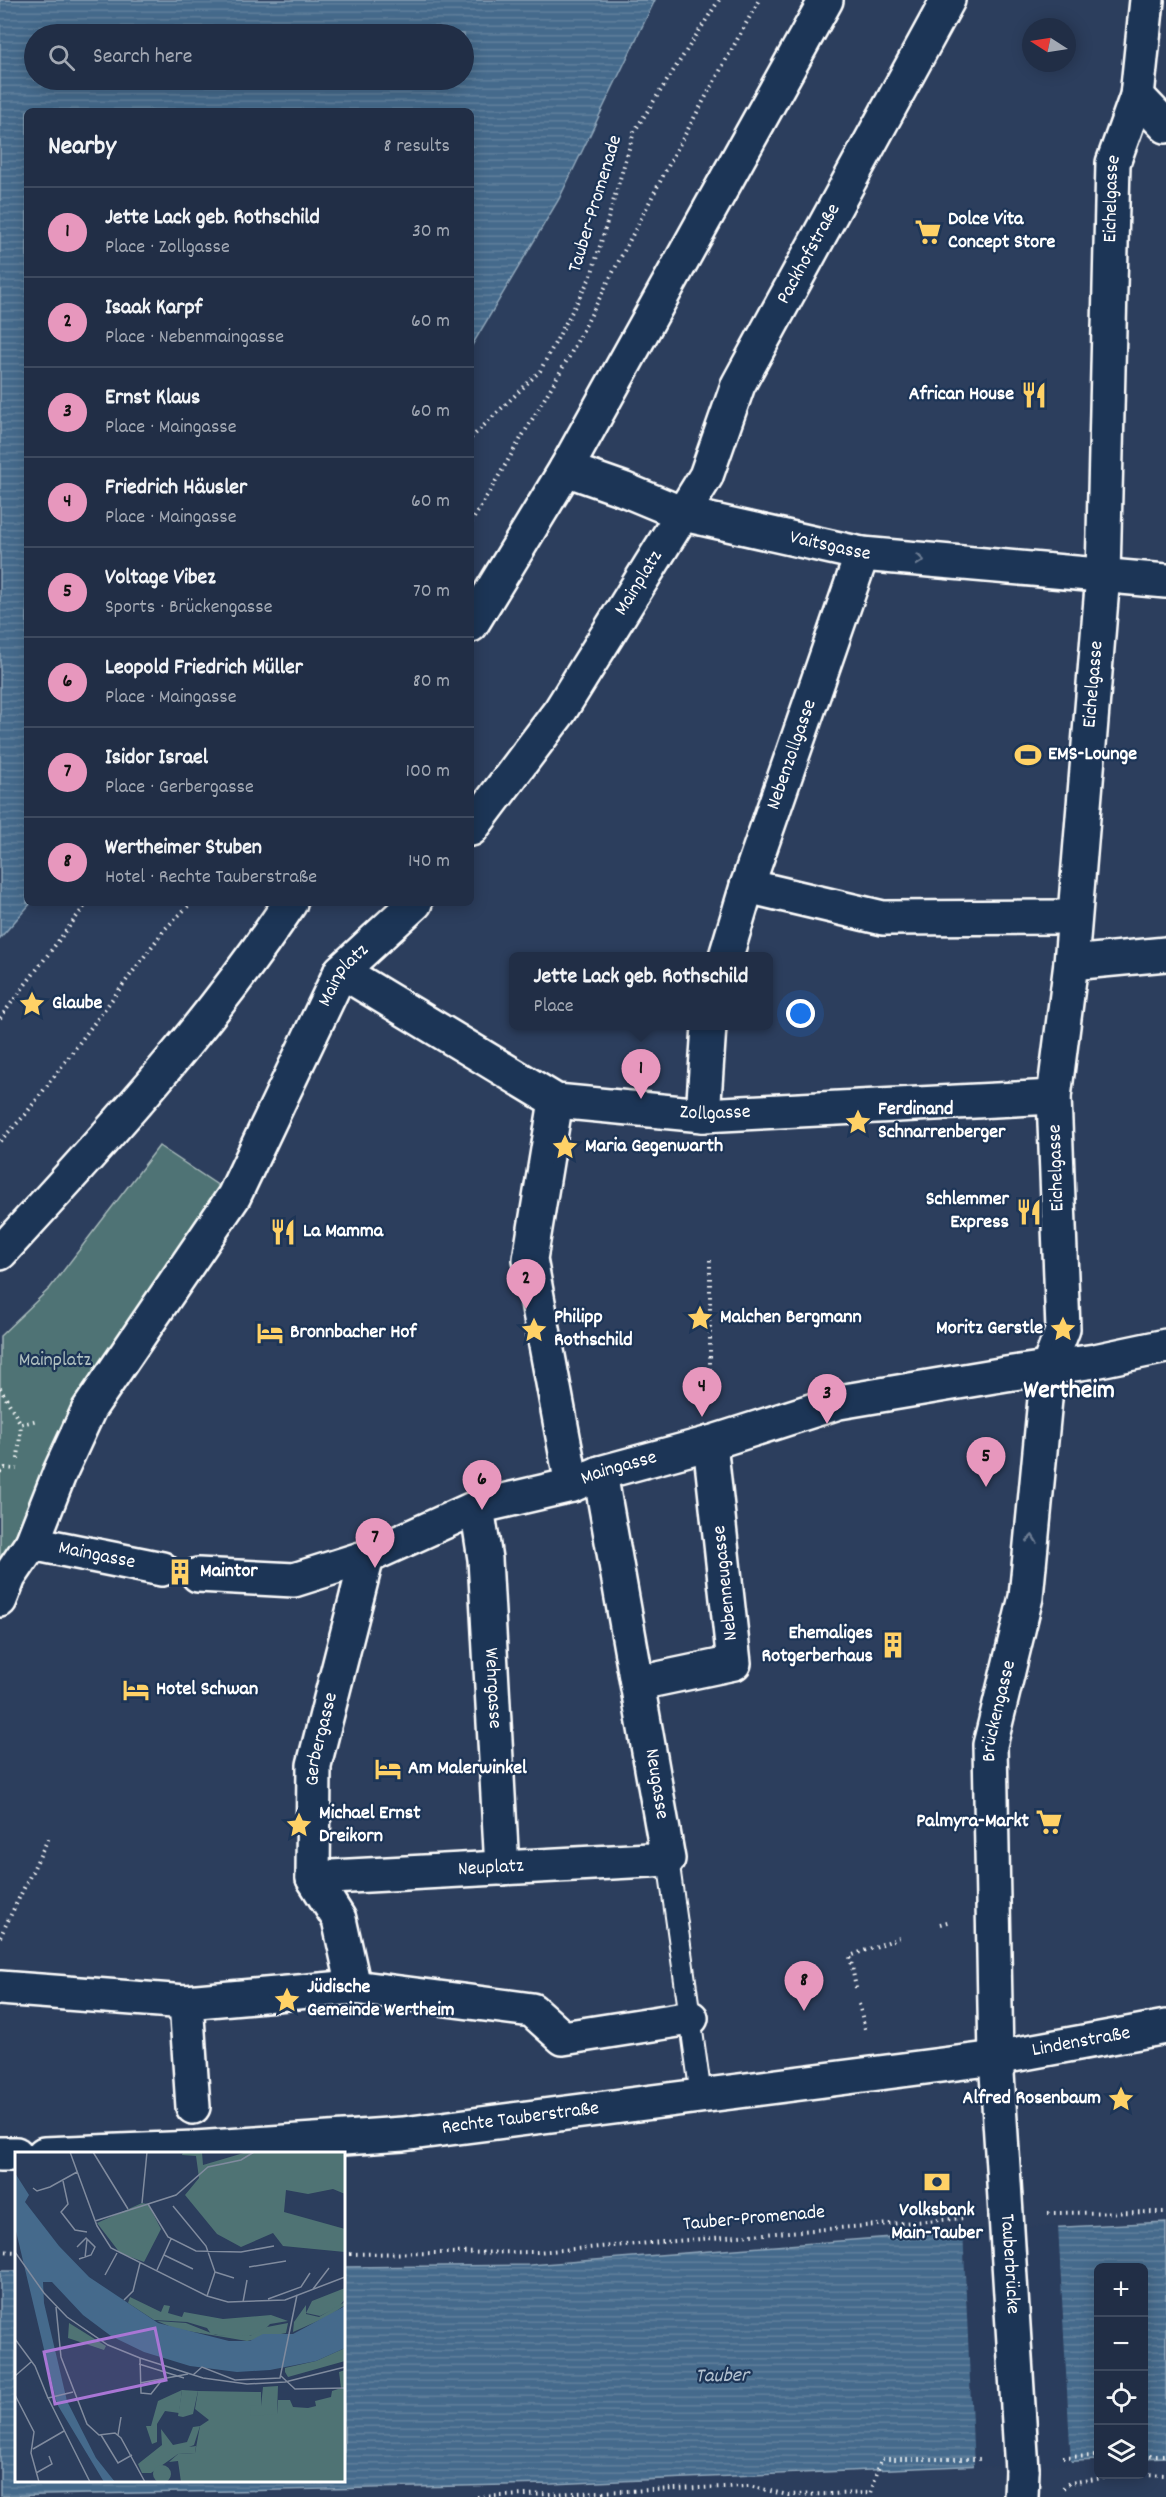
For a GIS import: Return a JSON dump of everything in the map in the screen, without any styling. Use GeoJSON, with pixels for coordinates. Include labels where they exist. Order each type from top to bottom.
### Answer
{"type":"FeatureCollection","features":[{"type":"Feature","properties":{"kind":"street"},"geometry":{"type":"LineString","coordinates":[[474,620],[566,469],[826,0]]}},
{"type":"Feature","properties":{"kind":"street","name":"Packhofstraße"},"geometry":{"type":"LineString","coordinates":[[683,514],[706,476],[738,385],[948,0]]}},
{"type":"Feature","properties":{"kind":"street","name":"Eichelgasse"},"geometry":{"type":"LineString","coordinates":[[1048,1368],[1064,1329],[1054,1097],[1071,963],[1103,575],[1113,163],[1137,96],[1147,0]]}},
{"type":"Feature","properties":{"kind":"street"},"geometry":{"type":"LineString","coordinates":[[1137,96],[1166,126]]}},
{"type":"Feature","properties":{"kind":"street","name":"Vaitsgasse"},"geometry":{"type":"LineString","coordinates":[[566,469],[683,514],[862,554],[1166,582]]}},
{"type":"Feature","properties":{"kind":"street","name":"Mainplatz"},"geometry":{"type":"LineString","coordinates":[[474,825],[560,711],[683,514]]}},
{"type":"Feature","properties":{"kind":"street","name":"Nebenzollgasse"},"geometry":{"type":"LineString","coordinates":[[727,952],[747,886],[862,554]]}},
{"type":"Feature","properties":{"kind":"street"},"geometry":{"type":"LineString","coordinates":[[747,886],[883,918],[1074,917]]}},
{"type":"Feature","properties":{"kind":"street"},"geometry":{"type":"LineString","coordinates":[[0,1253],[148,1090],[254,958],[288,906]]}},
{"type":"Feature","properties":{"kind":"street","name":"Mainplatz"},"geometry":{"type":"LineString","coordinates":[[0,1599],[9,1577],[32,1543],[60,1472],[89,1409],[234,1196],[341,971],[412,906]]}},
{"type":"Feature","properties":{"kind":"street"},"geometry":{"type":"LineString","coordinates":[[1071,963],[1166,954]]}},
{"type":"Feature","properties":{"kind":"street","name":"Zollgasse"},"geometry":{"type":"LineString","coordinates":[[341,971],[556,1101],[703,1115],[1054,1097]]}},
{"type":"Feature","properties":{"kind":"street"},"geometry":{"type":"LineString","coordinates":[[703,1115],[709,1030]]}},
{"type":"Feature","properties":{"kind":"street","name":"Neugasse"},"geometry":{"type":"LineString","coordinates":[[556,1101],[530,1259],[639,1683],[668,1858]]}},
{"type":"Feature","properties":{"kind":"street","name":"Maingasse"},"geometry":{"type":"LineString","coordinates":[[198,1575],[294,1580],[367,1557],[477,1507],[586,1479],[839,1402],[1166,1346]]}},
{"type":"Feature","properties":{"kind":"street","name":"Brückengasse"},"geometry":{"type":"LineString","coordinates":[[996,2058],[990,1745],[1026,1597],[1048,1368]]}},
{"type":"Feature","properties":{"kind":"street","name":"Nebenneugasse"},"geometry":{"type":"LineString","coordinates":[[639,1683],[734,1663],[710,1443]]}},
{"type":"Feature","properties":{"kind":"street","name":"Wehrgasse"},"geometry":{"type":"LineString","coordinates":[[477,1507],[485,1559],[502,1868]]}},
{"type":"Feature","properties":{"kind":"street","name":"Maingasse"},"geometry":{"type":"LineString","coordinates":[[32,1543],[162,1569]]}},
{"type":"Feature","properties":{"kind":"street","name":"Gerbergasse"},"geometry":{"type":"LineString","coordinates":[[313,1878],[314,1765],[367,1557]]}},
{"type":"Feature","properties":{"kind":"street","name":"Neuplatz"},"geometry":{"type":"LineString","coordinates":[[313,1878],[668,1858]]}},
{"type":"Feature","properties":{"kind":"street"},"geometry":{"type":"LineString","coordinates":[[313,1878],[339,1920],[354,1987]]}},
{"type":"Feature","properties":{"kind":"street"},"geometry":{"type":"LineString","coordinates":[[0,1988],[186,2002],[354,1987],[532,2010],[563,2038],[691,2018]]}},
{"type":"Feature","properties":{"kind":"street"},"geometry":{"type":"LineString","coordinates":[[186,2002],[193,2107]]}},
{"type":"Feature","properties":{"kind":"street","name":"Lindenstraße"},"geometry":{"type":"LineString","coordinates":[[996,2058],[1166,2027]]}},
{"type":"Feature","properties":{"kind":"street","name":"Rechte Tauberstraße"},"geometry":{"type":"LineString","coordinates":[[94,2152],[195,2148],[403,2133],[996,2058]]}},
{"type":"Feature","properties":{"kind":"street","name":"Tauberbrücke"},"geometry":{"type":"LineString","coordinates":[[996,2058],[1021,2483]]}},
{"type":"Feature","properties":{"kind":"lane","name":"Neugasse"},"geometry":{"type":"LineString","coordinates":[[668,1858],[701,2096]]}},
{"type":"Feature","properties":{"kind":"path","name":"Tauber-Promenade"},"geometry":{"type":"LineString","coordinates":[[474,435],[540,371],[591,276],[634,132],[719,0]]}},
{"type":"Feature","properties":{"kind":"path"},"geometry":{"type":"LineString","coordinates":[[474,518],[569,357],[677,148],[759,0]]}},
{"type":"Feature","properties":{"kind":"path"},"geometry":{"type":"LineString","coordinates":[[0,1018],[85,906]]}},
{"type":"Feature","properties":{"kind":"path"},"geometry":{"type":"LineString","coordinates":[[0,1141],[25,1114],[165,928],[188,906]]}},
{"type":"Feature","properties":{"kind":"path"},"geometry":{"type":"LineString","coordinates":[[710,1260],[710,1443]]}},
{"type":"Feature","properties":{"kind":"path"},"geometry":{"type":"LineString","coordinates":[[0,1388],[11,1407]]}},
{"type":"Feature","properties":{"kind":"path"},"geometry":{"type":"LineString","coordinates":[[17,1469],[21,1424]]}},
{"type":"Feature","properties":{"kind":"path"},"geometry":{"type":"LineString","coordinates":[[0,1938],[50,1835]]}},
{"type":"Feature","properties":{"kind":"path"},"geometry":{"type":"LineString","coordinates":[[856,1988],[850,1956],[899,1938]]}},
{"type":"Feature","properties":{"kind":"path"},"geometry":{"type":"LineString","coordinates":[[859,2004],[865,2029]]}},
{"type":"Feature","properties":{"kind":"path"},"geometry":{"type":"LineString","coordinates":[[1039,2214],[1166,2212]]}},
{"type":"Feature","properties":{"kind":"path","name":"Tauber-Promenade"},"geometry":{"type":"LineString","coordinates":[[345,2254],[537,2252],[968,2218]]}},
{"type":"Feature","properties":{"kind":"path"},"geometry":{"type":"LineString","coordinates":[[0,2251],[15,2252]]}},
{"type":"Feature","properties":{"kind":"path"},"geometry":{"type":"LineString","coordinates":[[1148,2456],[1166,2455]]}},
{"type":"Feature","properties":{"kind":"path"},"geometry":{"type":"LineString","coordinates":[[1063,2457],[1094,2457]]}},
{"type":"Feature","properties":{"kind":"path"},"geometry":{"type":"LineString","coordinates":[[478,2497],[749,2486],[786,2496],[871,2493],[881,2459],[991,2459]]}},
{"type":"Feature","properties":{"kind":"path"},"geometry":{"type":"LineString","coordinates":[[1148,2475],[1166,2475]]}},
{"type":"Feature","properties":{"kind":"path"},"geometry":{"type":"LineString","coordinates":[[1056,2493],[1069,2483],[1100,2479]]}},
{"type":"Feature","properties":{"kind":"green space","name":"Mainplatz"},"geometry":{"type":"Polygon","coordinates":[[[159,1146],[234,1196],[89,1409],[0,1600],[0,1336],[50,1288],[159,1146]]]}},
{"type":"Feature","properties":{"kind":"water"},"geometry":{"type":"Polygon","coordinates":[[[0,0],[655,0],[559,199],[474,342],[474,108],[24,108],[24,906],[28,906],[0,938],[0,0]]]}},
{"type":"Feature","properties":{"kind":"water","name":"Tauber"},"geometry":{"type":"Polygon","coordinates":[[[1166,2222],[1166,2457],[1148,2458],[1148,2263],[1094,2263],[1094,2460],[552,2484],[0,2496],[0,2271],[15,2271],[15,2482],[345,2482],[345,2267],[530,2265],[944,2233],[1166,2222]]]}},
{"type":"Feature","properties":{"kind":"pier"},"geometry":{"type":"Polygon","coordinates":[[[1058,2225],[1071,2464],[974,2467],[963,2230],[1058,2225]]]}},
{"type":"Feature","properties":{"kind":"place","name":"Dolce Vita Concept Store"},"geometry":{"type":"Point","coordinates":[928,232]}},
{"type":"Feature","properties":{"kind":"place","name":"African House"},"geometry":{"type":"Point","coordinates":[1034,395]}},
{"type":"Feature","properties":{"kind":"place","name":"EMS-Lounge"},"geometry":{"type":"Point","coordinates":[1028,755]}},
{"type":"Feature","properties":{"kind":"place","name":"Glaube"},"geometry":{"type":"Point","coordinates":[32,1004]}},
{"type":"Feature","properties":{"kind":"place","name":"Jette Lack geb. Rothschild"},"geometry":{"type":"Point","coordinates":[641,1099]}},
{"type":"Feature","properties":{"kind":"place","name":"Ferdinand Schnarrenberger"},"geometry":{"type":"Point","coordinates":[858,1122]}},
{"type":"Feature","properties":{"kind":"place","name":"Maria Gegenwarth"},"geometry":{"type":"Point","coordinates":[565,1147]}},
{"type":"Feature","properties":{"kind":"place","name":"Schlemmer Express"},"geometry":{"type":"Point","coordinates":[1029,1212]}},
{"type":"Feature","properties":{"kind":"place","name":"La Mamma"},"geometry":{"type":"Point","coordinates":[283,1232]}},
{"type":"Feature","properties":{"kind":"place","name":"Isaak Karpf"},"geometry":{"type":"Point","coordinates":[526,1309]}},
{"type":"Feature","properties":{"kind":"place","name":"Malchen Bergmann"},"geometry":{"type":"Point","coordinates":[700,1318]}},
{"type":"Feature","properties":{"kind":"place","name":"Moritz Gerstle"},"geometry":{"type":"Point","coordinates":[1063,1329]}},
{"type":"Feature","properties":{"kind":"place","name":"Philipp Rothschild"},"geometry":{"type":"Point","coordinates":[534,1330]}},
{"type":"Feature","properties":{"kind":"place","name":"Bronnbacher Hof"},"geometry":{"type":"Point","coordinates":[270,1333]}},
{"type":"Feature","properties":{"kind":"place","name":"Friedrich Häusler"},"geometry":{"type":"Point","coordinates":[702,1417]}},
{"type":"Feature","properties":{"kind":"place","name":"Ernst Klaus"},"geometry":{"type":"Point","coordinates":[827,1424]}},
{"type":"Feature","properties":{"kind":"place","name":"Voltage Vibez"},"geometry":{"type":"Point","coordinates":[986,1487]}},
{"type":"Feature","properties":{"kind":"place","name":"Leopold Friedrich Müller"},"geometry":{"type":"Point","coordinates":[482,1510]}},
{"type":"Feature","properties":{"kind":"place","name":"Isidor Israel"},"geometry":{"type":"Point","coordinates":[375,1568]}},
{"type":"Feature","properties":{"kind":"place","name":"Maintor"},"geometry":{"type":"Point","coordinates":[180,1572]}},
{"type":"Feature","properties":{"kind":"place","name":"Ehemaliges Rotgerberhaus"},"geometry":{"type":"Point","coordinates":[893,1645]}},
{"type":"Feature","properties":{"kind":"place","name":"Hotel Schwan"},"geometry":{"type":"Point","coordinates":[136,1690]}},
{"type":"Feature","properties":{"kind":"place","name":"Am Malerwinkel"},"geometry":{"type":"Point","coordinates":[388,1769]}},
{"type":"Feature","properties":{"kind":"place","name":"Palmyra-Markt"},"geometry":{"type":"Point","coordinates":[1049,1822]}},
{"type":"Feature","properties":{"kind":"place","name":"Michael Ernst Dreikorn"},"geometry":{"type":"Point","coordinates":[299,1825]}},
{"type":"Feature","properties":{"kind":"place","name":"Jüdische Gemeinde Wertheim"},"geometry":{"type":"Point","coordinates":[287,2000]}},
{"type":"Feature","properties":{"kind":"place","name":"Wertheimer Stuben"},"geometry":{"type":"Point","coordinates":[804,2011]}},
{"type":"Feature","properties":{"kind":"place","name":"Alfred Rosenbaum"},"geometry":{"type":"Point","coordinates":[1121,2099]}},
{"type":"Feature","properties":{"kind":"place","name":"Volksbank Main-Tauber"},"geometry":{"type":"Point","coordinates":[937,2182]}},
{"type":"Feature","properties":{"kind":"district","name":"Wertheim"},"geometry":{"type":"Point","coordinates":[1069,1391]}}]}
